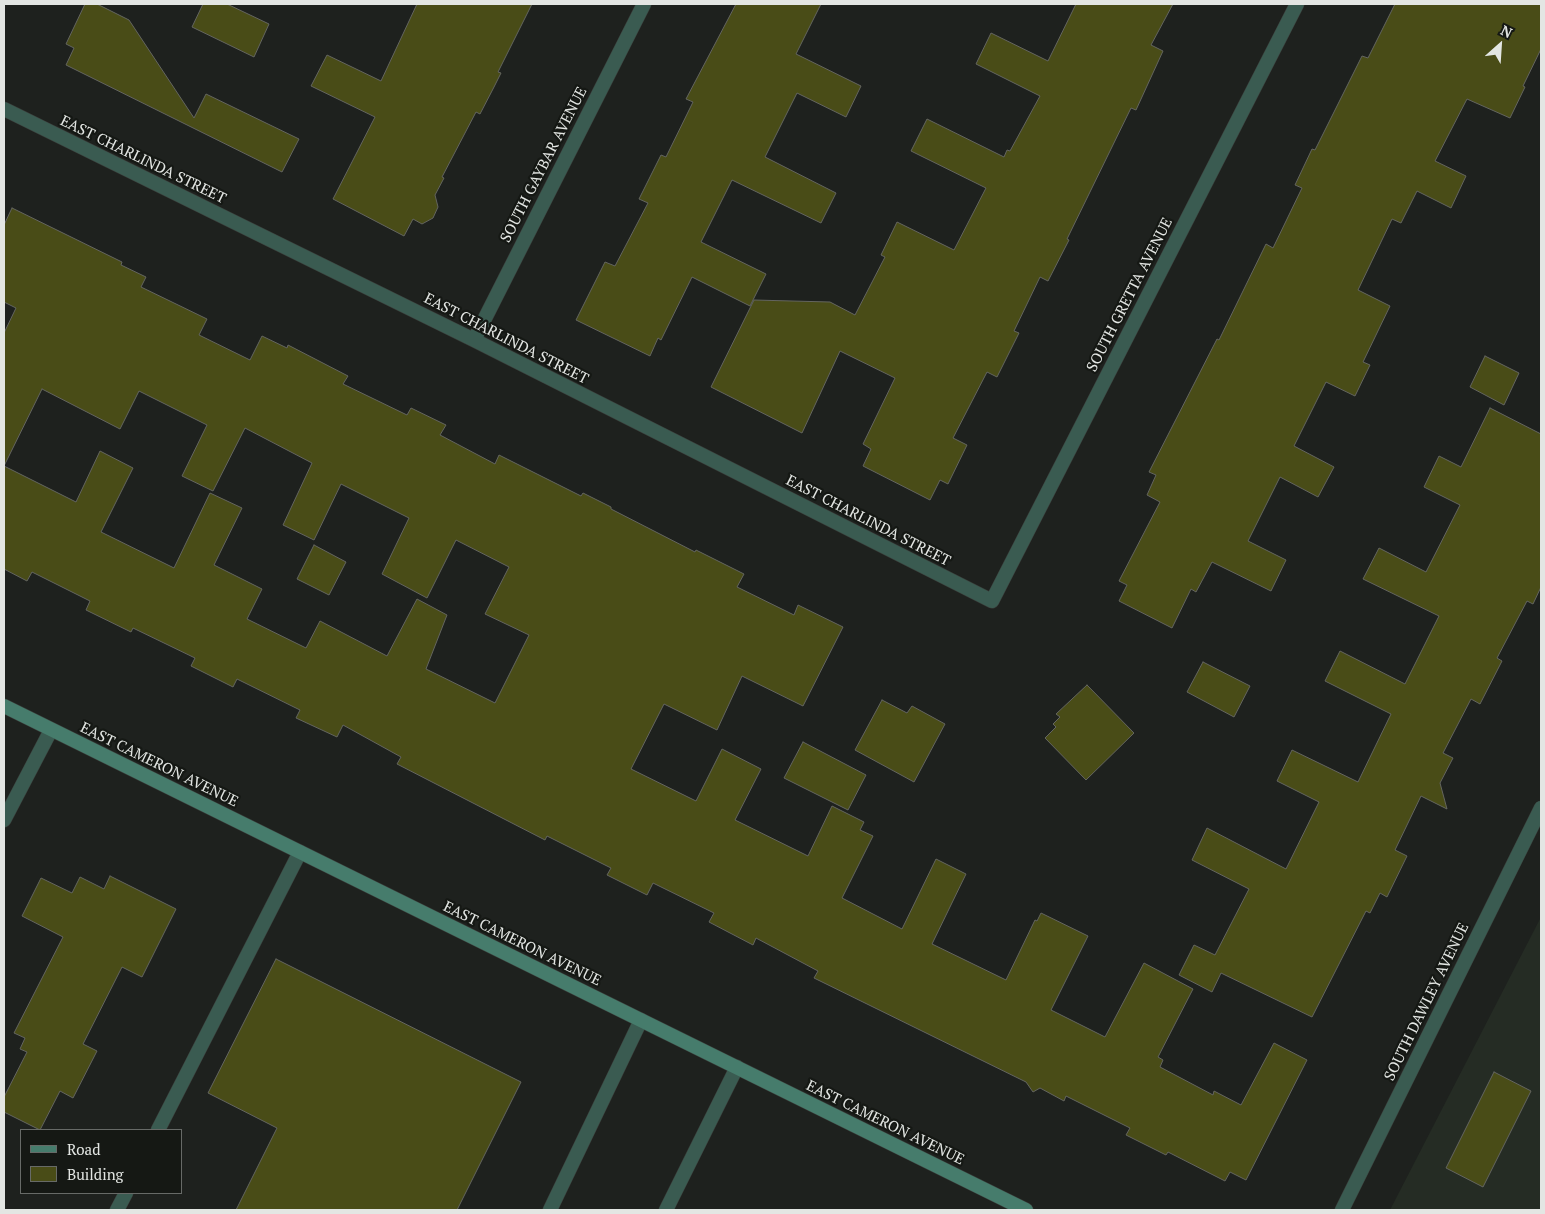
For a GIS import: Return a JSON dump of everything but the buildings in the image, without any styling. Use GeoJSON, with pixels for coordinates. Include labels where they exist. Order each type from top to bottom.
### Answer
{"type":"FeatureCollection","features":[{"type":"Feature","properties":{"kind":"main road","name":"EAST CAMERON AVENUE"},"geometry":{"type":"LineString","coordinates":[[4,706],[1026,1210]]}},
{"type":"Feature","properties":{"kind":"street","name":"SOUTH GAYBAR AVENUE"},"geometry":{"type":"LineString","coordinates":[[474,340],[644,4]]}},
{"type":"Feature","properties":{"kind":"street","name":"SOUTH GRETTA AVENUE"},"geometry":{"type":"LineString","coordinates":[[992,601],[1297,4]]}},
{"type":"Feature","properties":{"kind":"street","name":"EAST CHARLINDA STREET"},"geometry":{"type":"LineString","coordinates":[[4,109],[474,340],[992,601]]}},
{"type":"Feature","properties":{"kind":"street"},"geometry":{"type":"LineString","coordinates":[[4,820],[51,730]]}},
{"type":"Feature","properties":{"kind":"street","name":"SOUTH DAWLEY AVENUE"},"geometry":{"type":"LineString","coordinates":[[1342,1210],[1541,808]]}},
{"type":"Feature","properties":{"kind":"street"},"geometry":{"type":"LineString","coordinates":[[159,1129],[300,852]]}},
{"type":"Feature","properties":{"kind":"street"},"geometry":{"type":"LineString","coordinates":[[550,1210],[641,1020]]}},
{"type":"Feature","properties":{"kind":"street"},"geometry":{"type":"LineString","coordinates":[[666,1210],[736,1068]]}},
{"type":"Feature","properties":{"kind":"street"},"geometry":{"type":"LineString","coordinates":[[117,1210],[125,1194]]}},
{"type":"Feature","properties":{"kind":"shaded area"},"geometry":{"type":"Polygon","coordinates":[[[1541,917],[1541,1210],[1390,1210],[1541,917]]]}}]}
